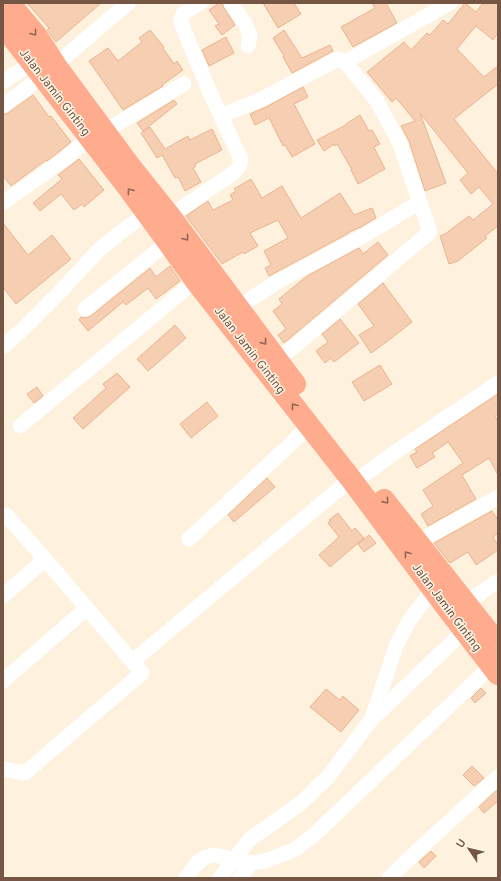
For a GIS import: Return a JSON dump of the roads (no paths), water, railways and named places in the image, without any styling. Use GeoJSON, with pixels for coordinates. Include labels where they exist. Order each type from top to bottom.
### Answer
{"type":"FeatureCollection","features":[{"type":"Feature","properties":{"kind":"highway","name":"Jalan Jamin Ginting"},"geometry":{"type":"LineString","coordinates":[[9,3],[36,35],[44,68]]}},
{"type":"Feature","properties":{"kind":"highway","name":"Jalan Jamin Ginting"},"geometry":{"type":"LineString","coordinates":[[3,25],[44,68],[97,134],[147,213],[195,280],[308,425],[418,542],[498,643]]}},
{"type":"Feature","properties":{"kind":"highway","name":"Jalan Jamin Ginting"},"geometry":{"type":"LineString","coordinates":[[97,134],[130,166],[170,216],[278,360],[433,589],[495,670]]}},
{"type":"Feature","properties":{"kind":"street"},"geometry":{"type":"LineString","coordinates":[[3,82],[44,68],[66,56],[128,3]]}},
{"type":"Feature","properties":{"kind":"street"},"geometry":{"type":"LineString","coordinates":[[170,216],[232,174],[239,167],[241,159],[211,95],[181,24],[181,18],[184,13],[200,3]]}},
{"type":"Feature","properties":{"kind":"street"},"geometry":{"type":"LineString","coordinates":[[231,3],[246,25],[250,36],[248,46]]}},
{"type":"Feature","properties":{"kind":"street"},"geometry":{"type":"LineString","coordinates":[[345,62],[450,3]]}},
{"type":"Feature","properties":{"kind":"street"},"geometry":{"type":"LineString","coordinates":[[221,116],[262,99],[338,60],[345,62],[377,101],[397,138],[430,232],[278,360]]}},
{"type":"Feature","properties":{"kind":"street"},"geometry":{"type":"LineString","coordinates":[[3,106],[44,68]]}},
{"type":"Feature","properties":{"kind":"street"},"geometry":{"type":"LineString","coordinates":[[3,203],[97,134],[184,84]]}},
{"type":"Feature","properties":{"kind":"street"},"geometry":{"type":"LineString","coordinates":[[238,307],[277,282],[366,235],[420,202]]}},
{"type":"Feature","properties":{"kind":"street"},"geometry":{"type":"LineString","coordinates":[[3,347],[58,294],[97,252],[116,235],[147,213]]}},
{"type":"Feature","properties":{"kind":"street"},"geometry":{"type":"LineString","coordinates":[[85,309],[168,242]]}},
{"type":"Feature","properties":{"kind":"street"},"geometry":{"type":"LineString","coordinates":[[20,426],[195,280]]}},
{"type":"Feature","properties":{"kind":"street"},"geometry":{"type":"LineString","coordinates":[[133,661],[358,477],[498,383]]}},
{"type":"Feature","properties":{"kind":"street"},"geometry":{"type":"LineString","coordinates":[[190,539],[297,438],[308,425]]}},
{"type":"Feature","properties":{"kind":"street"},"geometry":{"type":"LineString","coordinates":[[418,542],[498,497]]}},
{"type":"Feature","properties":{"kind":"street"},"geometry":{"type":"LineString","coordinates":[[3,517],[6,515],[45,558],[142,673],[25,773],[3,769]]}},
{"type":"Feature","properties":{"kind":"street"},"geometry":{"type":"LineString","coordinates":[[3,596],[45,558]]}},
{"type":"Feature","properties":{"kind":"street"},"geometry":{"type":"LineString","coordinates":[[466,603],[498,581]]}},
{"type":"Feature","properties":{"kind":"street"},"geometry":{"type":"LineString","coordinates":[[371,720],[396,646],[409,621],[433,589]]}},
{"type":"Feature","properties":{"kind":"street"},"geometry":{"type":"LineString","coordinates":[[3,681],[87,608]]}},
{"type":"Feature","properties":{"kind":"street"},"geometry":{"type":"LineString","coordinates":[[220,878],[250,839],[301,803],[328,777],[371,720],[464,631]]}},
{"type":"Feature","properties":{"kind":"street"},"geometry":{"type":"LineString","coordinates":[[186,878],[197,863],[206,857],[214,855],[251,863],[265,861],[294,850],[314,835],[495,670]]}},
{"type":"Feature","properties":{"kind":"street"},"geometry":{"type":"LineString","coordinates":[[389,878],[498,777]]}},
{"type":"Feature","properties":{"kind":"street"},"geometry":{"type":"LineString","coordinates":[[240,878],[251,863]]}}]}
